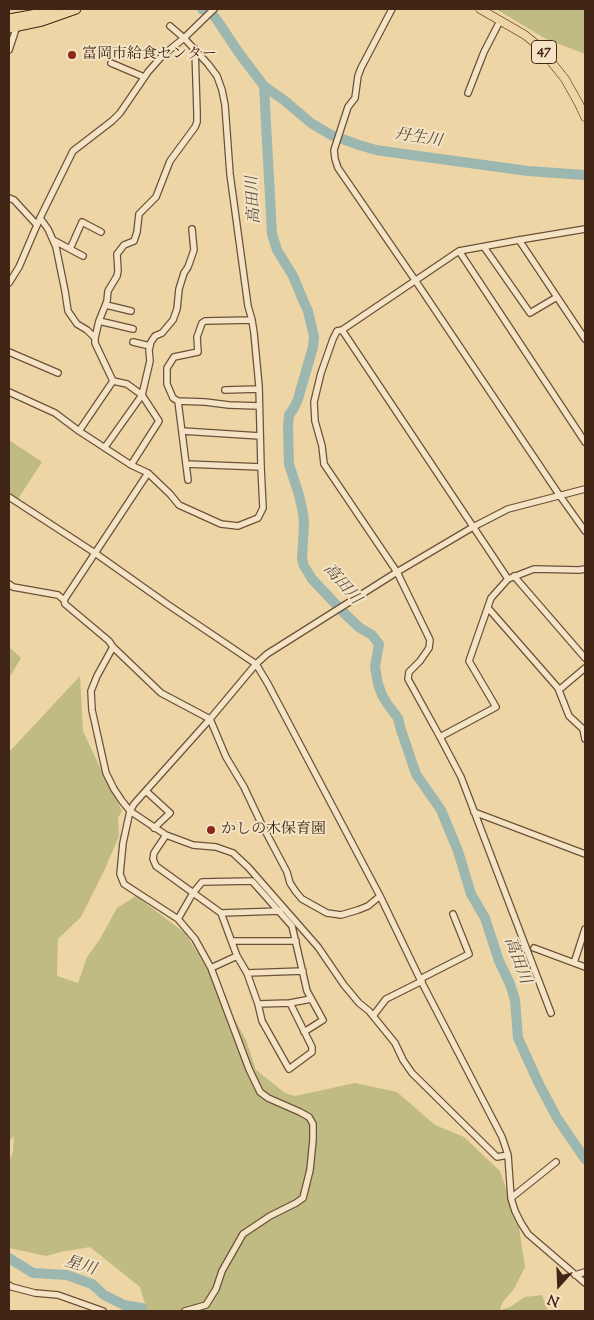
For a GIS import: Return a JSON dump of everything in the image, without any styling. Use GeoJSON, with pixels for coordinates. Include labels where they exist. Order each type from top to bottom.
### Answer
{"type":"FeatureCollection","features":[{"type":"Feature","properties":{"kind":"highway"},"geometry":{"type":"LineString","coordinates":[[9,19],[54,9]]}},
{"type":"Feature","properties":{"kind":"highway"},"geometry":{"type":"LineString","coordinates":[[13,27],[42,21],[76,9]]}},
{"type":"Feature","properties":{"kind":"main road","name":"47"},"geometry":{"type":"LineString","coordinates":[[480,9],[536,44],[565,79],[580,104],[585,117]]}},
{"type":"Feature","properties":{"kind":"street"},"geometry":{"type":"LineString","coordinates":[[9,283],[19,267],[40,218],[74,151],[120,113],[144,77],[162,56],[214,9]]}},
{"type":"Feature","properties":{"kind":"street"},"geometry":{"type":"LineString","coordinates":[[392,9],[358,76],[354,98],[348,107],[334,150],[338,168],[585,531]]}},
{"type":"Feature","properties":{"kind":"street"},"geometry":{"type":"LineString","coordinates":[[468,93],[484,52],[500,21]]}},
{"type":"Feature","properties":{"kind":"street"},"geometry":{"type":"LineString","coordinates":[[9,392],[55,414],[131,465],[148,473],[179,505],[221,524],[238,526],[258,518],[263,508],[259,389],[252,320],[248,306],[230,174],[222,90],[217,76],[186,36],[170,26]]}},
{"type":"Feature","properties":{"kind":"street"},"geometry":{"type":"LineString","coordinates":[[9,50],[13,27]]}},
{"type":"Feature","properties":{"kind":"street"},"geometry":{"type":"LineString","coordinates":[[94,338],[106,305],[108,292],[117,276],[117,254],[124,245],[134,241],[139,214],[156,197],[170,161],[195,128],[197,112],[194,48]]}},
{"type":"Feature","properties":{"kind":"street"},"geometry":{"type":"LineString","coordinates":[[111,63],[144,77]]}},
{"type":"Feature","properties":{"kind":"street"},"geometry":{"type":"LineString","coordinates":[[9,198],[14,200],[37,225]]}},
{"type":"Feature","properties":{"kind":"street"},"geometry":{"type":"LineString","coordinates":[[40,218],[53,240],[60,263],[68,311],[76,324],[87,330],[94,338],[113,382]]}},
{"type":"Feature","properties":{"kind":"street"},"geometry":{"type":"LineString","coordinates":[[70,249],[82,222],[101,232]]}},
{"type":"Feature","properties":{"kind":"street"},"geometry":{"type":"LineString","coordinates":[[105,447],[142,395],[150,361],[149,350],[155,336],[162,333],[173,320],[177,309],[179,289],[194,250],[192,229]]}},
{"type":"Feature","properties":{"kind":"street"},"geometry":{"type":"LineString","coordinates":[[551,1013],[460,778],[408,679],[409,672],[420,661],[428,648],[430,640],[397,572],[324,464],[322,446],[315,421],[314,402],[320,373],[337,331],[342,330],[459,251],[585,229]]}},
{"type":"Feature","properties":{"kind":"street"},"geometry":{"type":"LineString","coordinates":[[53,240],[83,256]]}},
{"type":"Feature","properties":{"kind":"street"},"geometry":{"type":"LineString","coordinates":[[518,240],[585,339]]}},
{"type":"Feature","properties":{"kind":"street"},"geometry":{"type":"LineString","coordinates":[[484,247],[530,313],[557,297]]}},
{"type":"Feature","properties":{"kind":"street"},"geometry":{"type":"LineString","coordinates":[[459,251],[585,442]]}},
{"type":"Feature","properties":{"kind":"street"},"geometry":{"type":"LineString","coordinates":[[106,305],[131,311]]}},
{"type":"Feature","properties":{"kind":"street"},"geometry":{"type":"LineString","coordinates":[[252,320],[205,321],[202,323],[197,336],[198,352],[174,357],[167,368],[167,384],[173,398],[178,401],[259,406]]}},
{"type":"Feature","properties":{"kind":"street"},"geometry":{"type":"LineString","coordinates":[[99,321],[133,329]]}},
{"type":"Feature","properties":{"kind":"street"},"geometry":{"type":"LineString","coordinates":[[342,330],[473,527],[511,577],[585,658]]}},
{"type":"Feature","properties":{"kind":"street"},"geometry":{"type":"LineString","coordinates":[[133,342],[150,346]]}},
{"type":"Feature","properties":{"kind":"street"},"geometry":{"type":"LineString","coordinates":[[9,352],[58,373]]}},
{"type":"Feature","properties":{"kind":"street"},"geometry":{"type":"LineString","coordinates":[[113,382],[127,384],[142,395],[159,421],[131,465]]}},
{"type":"Feature","properties":{"kind":"street"},"geometry":{"type":"LineString","coordinates":[[79,431],[113,382]]}},
{"type":"Feature","properties":{"kind":"street"},"geometry":{"type":"LineString","coordinates":[[225,390],[259,389]]}},
{"type":"Feature","properties":{"kind":"street"},"geometry":{"type":"LineString","coordinates":[[178,401],[188,480]]}},
{"type":"Feature","properties":{"kind":"street"},"geometry":{"type":"LineString","coordinates":[[182,431],[260,436]]}},
{"type":"Feature","properties":{"kind":"street"},"geometry":{"type":"LineString","coordinates":[[186,464],[261,467]]}},
{"type":"Feature","properties":{"kind":"street"},"geometry":{"type":"LineString","coordinates":[[64,600],[148,473]]}},
{"type":"Feature","properties":{"kind":"street"},"geometry":{"type":"LineString","coordinates":[[185,1311],[206,1305],[216,1289],[222,1271],[243,1234],[270,1216],[303,1198],[310,1170],[313,1140],[312,1124],[309,1118],[300,1112],[268,1098],[260,1092],[249,1070],[211,968],[195,939],[178,919],[124,884],[120,874],[123,843],[130,811],[134,804],[256,664],[267,654],[397,572],[473,527],[508,509],[585,489]]}},
{"type":"Feature","properties":{"kind":"street"},"geometry":{"type":"LineString","coordinates":[[9,497],[95,553],[166,604],[256,664],[380,896],[502,1137],[508,1155],[511,1198],[521,1223],[528,1234],[585,1283]]}},
{"type":"Feature","properties":{"kind":"street"},"geometry":{"type":"LineString","coordinates":[[440,737],[496,707],[469,661],[491,598],[511,577],[534,569],[585,569]]}},
{"type":"Feature","properties":{"kind":"street"},"geometry":{"type":"LineString","coordinates":[[9,584],[13,587],[58,595],[64,600],[65,604],[109,641],[161,693],[210,719],[226,757],[244,786],[290,883],[302,899],[327,913],[341,915],[368,906],[380,896]]}},
{"type":"Feature","properties":{"kind":"street"},"geometry":{"type":"LineString","coordinates":[[488,608],[559,690],[569,716],[583,729],[585,739]]}},
{"type":"Feature","properties":{"kind":"street"},"geometry":{"type":"LineString","coordinates":[[113,647],[97,676],[91,692],[92,710],[106,773],[114,789],[130,811],[166,835],[194,846],[216,847],[233,853],[248,867],[318,947],[344,985],[395,1043],[412,1073],[496,1157],[508,1155]]}},
{"type":"Feature","properties":{"kind":"street"},"geometry":{"type":"LineString","coordinates":[[559,690],[585,668]]}},
{"type":"Feature","properties":{"kind":"street"},"geometry":{"type":"LineString","coordinates":[[146,792],[170,813],[154,828]]}},
{"type":"Feature","properties":{"kind":"street"},"geometry":{"type":"LineString","coordinates":[[474,812],[585,854]]}},
{"type":"Feature","properties":{"kind":"street"},"geometry":{"type":"LineString","coordinates":[[166,835],[154,853],[153,859],[156,866],[221,914],[237,956],[247,974],[262,1021],[288,1069],[312,1052],[312,1047],[290,1003]]}},
{"type":"Feature","properties":{"kind":"street"},"geometry":{"type":"LineString","coordinates":[[178,919],[202,882],[252,881],[292,926],[307,991],[324,1020],[304,1032]]}},
{"type":"Feature","properties":{"kind":"street"},"geometry":{"type":"LineString","coordinates":[[221,914],[280,911]]}},
{"type":"Feature","properties":{"kind":"street"},"geometry":{"type":"LineString","coordinates":[[373,1016],[386,999],[469,954],[453,914]]}},
{"type":"Feature","properties":{"kind":"street"},"geometry":{"type":"LineString","coordinates":[[574,963],[585,929]]}},
{"type":"Feature","properties":{"kind":"street"},"geometry":{"type":"LineString","coordinates":[[232,942],[296,941]]}},
{"type":"Feature","properties":{"kind":"street"},"geometry":{"type":"LineString","coordinates":[[534,948],[585,967]]}},
{"type":"Feature","properties":{"kind":"street"},"geometry":{"type":"LineString","coordinates":[[211,968],[237,956]]}},
{"type":"Feature","properties":{"kind":"street"},"geometry":{"type":"LineString","coordinates":[[247,974],[303,971]]}},
{"type":"Feature","properties":{"kind":"street"},"geometry":{"type":"LineString","coordinates":[[258,1004],[290,1003],[311,999]]}},
{"type":"Feature","properties":{"kind":"street"},"geometry":{"type":"LineString","coordinates":[[511,1198],[556,1162]]}},
{"type":"Feature","properties":{"kind":"street"},"geometry":{"type":"LineString","coordinates":[[575,1275],[585,1272]]}},
{"type":"Feature","properties":{"kind":"street"},"geometry":{"type":"LineString","coordinates":[[9,1285],[35,1293],[58,1295],[103,1311]]}},
{"type":"Feature","properties":{"kind":"shaded area"},"geometry":{"type":"Polygon","coordinates":[[[496,9],[585,9],[585,54],[546,39],[496,9]]]}},
{"type":"Feature","properties":{"kind":"shaded area"},"geometry":{"type":"Polygon","coordinates":[[[9,440],[42,462],[16,502],[9,497],[9,440]]]}},
{"type":"Feature","properties":{"kind":"shaded area"},"geometry":{"type":"Polygon","coordinates":[[[9,647],[21,658],[9,678],[9,647]]]}},
{"type":"Feature","properties":{"kind":"shaded area"},"geometry":{"type":"Polygon","coordinates":[[[80,676],[83,731],[122,811],[118,818],[119,836],[81,917],[58,939],[57,976],[78,983],[87,957],[100,939],[117,908],[136,896],[185,933],[246,1040],[256,1070],[285,1093],[295,1096],[355,1083],[397,1092],[435,1125],[464,1137],[500,1171],[519,1227],[525,1267],[514,1289],[502,1303],[500,1310],[510,1307],[525,1297],[542,1295],[548,1311],[147,1311],[140,1287],[90,1247],[46,1256],[9,1248],[9,1163],[13,1151],[14,1136],[9,1141],[9,752],[80,676]]]}},
{"type":"Feature","properties":{"kind":"waterway","name":"高田川"},"geometry":{"type":"LineString","coordinates":[[202,9],[213,15],[264,86],[272,234],[277,250],[293,276],[308,311],[314,337],[313,347],[298,399],[289,415],[288,427],[289,464],[303,513],[302,559],[304,566],[312,579],[345,614],[360,628],[372,635],[379,644],[375,667],[378,684],[382,695],[398,718],[416,774],[441,810],[458,851],[471,894],[485,918],[499,961],[515,1000],[518,1038],[557,1118],[585,1159]]}},
{"type":"Feature","properties":{"kind":"waterway","name":"丹生川"},"geometry":{"type":"LineString","coordinates":[[264,86],[311,123],[331,135],[376,150],[528,171],[585,175]]}},
{"type":"Feature","properties":{"kind":"waterway","name":"星川"},"geometry":{"type":"LineString","coordinates":[[9,1258],[33,1273],[67,1275],[92,1284],[104,1295],[124,1305],[142,1308]]}},
{"type":"Feature","properties":{"kind":"place","name":"富岡市給食センター"},"geometry":{"type":"Point","coordinates":[72,55]}},
{"type":"Feature","properties":{"kind":"place","name":"かしの木保育園"},"geometry":{"type":"Point","coordinates":[211,830]}}]}
